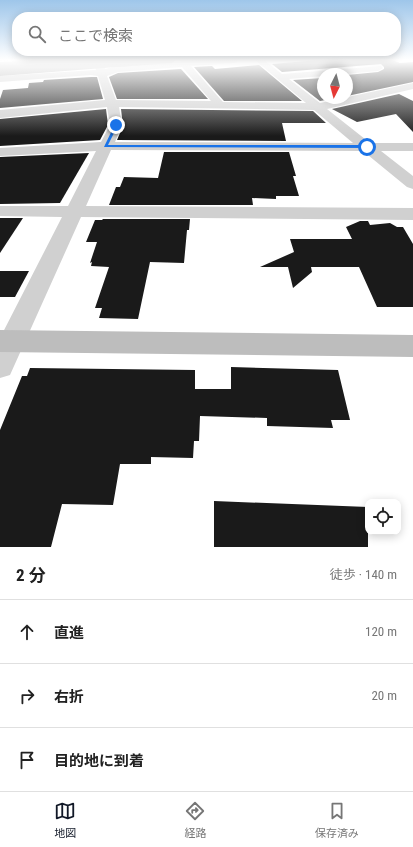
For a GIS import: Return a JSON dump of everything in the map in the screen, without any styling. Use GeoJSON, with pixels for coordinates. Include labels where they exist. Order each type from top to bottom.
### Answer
{"type":"FeatureCollection","features":[{"type":"Feature","properties":{"kind":"street"},"geometry":{"type":"LineString","coordinates":[[0,366],[6,341],[74,212],[116,125],[112,103],[106,86]]}},
{"type":"Feature","properties":{"kind":"street"},"geometry":{"type":"LineString","coordinates":[[203,86],[220,105]]}},
{"type":"Feature","properties":{"kind":"street"},"geometry":{"type":"LineString","coordinates":[[292,86],[413,184]]}},
{"type":"Feature","properties":{"kind":"street"},"geometry":{"type":"LineString","coordinates":[[0,114],[112,103],[318,107],[413,86]]}},
{"type":"Feature","properties":{"kind":"street"},"geometry":{"type":"LineString","coordinates":[[0,152],[106,146],[413,147]]}},
{"type":"Feature","properties":{"kind":"street"},"geometry":{"type":"LineString","coordinates":[[0,211],[413,214]]}},
{"type":"Feature","properties":{"kind":"street"},"geometry":{"type":"LineString","coordinates":[[6,341],[413,346]]}},
{"type":"Feature","properties":{"kind":"building"},"geometry":{"type":"Polygon","coordinates":[[[28,86],[99,86],[103,99],[0,108],[0,99],[3,90],[28,88],[28,86]]]}},
{"type":"Feature","properties":{"kind":"building"},"geometry":{"type":"Polygon","coordinates":[[[112,86],[196,86],[208,99],[117,99],[112,86]]]}},
{"type":"Feature","properties":{"kind":"building"},"geometry":{"type":"Polygon","coordinates":[[[210,86],[284,86],[302,101],[224,101],[210,86]]]}},
{"type":"Feature","properties":{"kind":"building"},"geometry":{"type":"Polygon","coordinates":[[[300,86],[317,86],[317,99],[300,86]]]}},
{"type":"Feature","properties":{"kind":"building"},"geometry":{"type":"Polygon","coordinates":[[[353,86],[396,86],[353,95],[353,86]]]}},
{"type":"Feature","properties":{"kind":"building"},"geometry":{"type":"Polygon","coordinates":[[[399,94],[413,101],[413,132],[396,114],[357,122],[332,109],[399,94]]]}},
{"type":"Feature","properties":{"kind":"building"},"geometry":{"type":"Polygon","coordinates":[[[106,109],[108,125],[100,140],[0,146],[0,119],[106,109]]]}},
{"type":"Feature","properties":{"kind":"building"},"geometry":{"type":"Polygon","coordinates":[[[121,109],[313,111],[326,123],[282,123],[286,141],[117,140],[123,126],[121,109]]]}},
{"type":"Feature","properties":{"kind":"building"},"geometry":{"type":"Polygon","coordinates":[[[164,152],[289,152],[296,176],[293,176],[299,196],[276,196],[276,199],[252,198],[253,205],[109,205],[116,187],[120,187],[124,177],[158,178],[164,152]]]}},
{"type":"Feature","properties":{"kind":"building"},"geometry":{"type":"Polygon","coordinates":[[[89,153],[60,203],[0,204],[0,157],[89,153]]]}},
{"type":"Feature","properties":{"kind":"building"},"geometry":{"type":"Polygon","coordinates":[[[0,218],[23,218],[0,253],[0,218]]]}},
{"type":"Feature","properties":{"kind":"building"},"geometry":{"type":"Polygon","coordinates":[[[190,219],[189,230],[187,230],[184,263],[150,262],[138,319],[99,318],[102,308],[95,308],[109,267],[91,266],[92,262],[90,263],[97,242],[86,242],[95,220],[190,219]]]}},
{"type":"Feature","properties":{"kind":"building"},"geometry":{"type":"Polygon","coordinates":[[[360,221],[368,221],[370,225],[390,223],[397,227],[403,227],[413,244],[413,307],[377,307],[359,267],[311,267],[312,272],[293,288],[288,267],[260,267],[294,252],[290,239],[352,239],[346,227],[360,221]]]}},
{"type":"Feature","properties":{"kind":"building"},"geometry":{"type":"Polygon","coordinates":[[[0,271],[29,271],[15,297],[0,297],[0,271]]]}},
{"type":"Feature","properties":{"kind":"building"},"geometry":{"type":"Polygon","coordinates":[[[231,367],[338,370],[350,420],[331,420],[333,428],[267,426],[267,418],[200,416],[199,441],[194,441],[193,458],[151,457],[151,464],[120,464],[113,505],[62,504],[51,547],[0,547],[0,430],[22,376],[27,376],[30,368],[195,370],[195,389],[231,389],[231,367]]]}},
{"type":"Feature","properties":{"kind":"building"},"geometry":{"type":"Polygon","coordinates":[[[214,501],[365,507],[365,535],[368,535],[368,547],[214,547],[214,501]]]}},
{"type":"Feature","properties":{"kind":"route"},"geometry":{"type":"LineString","coordinates":[[116,125],[106,146],[367,147]]}}]}
